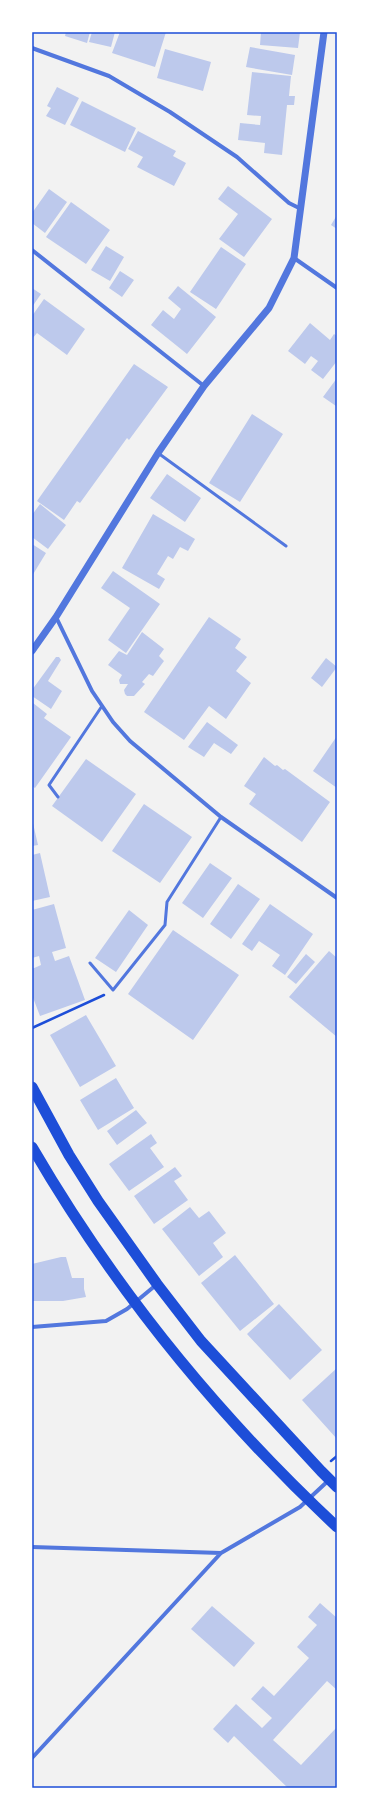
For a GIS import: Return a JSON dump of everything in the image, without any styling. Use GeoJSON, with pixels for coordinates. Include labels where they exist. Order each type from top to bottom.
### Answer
{"type":"FeatureCollection","features":[{"type":"Feature","properties":{"kind":"highway"},"geometry":{"type":"LineString","coordinates":[[32,1087],[69,1155],[102,1208],[157,1284],[201,1341],[255,1402],[333,1483]]}},
{"type":"Feature","properties":{"kind":"highway"},"geometry":{"type":"LineString","coordinates":[[32,1146],[74,1214],[134,1303],[233,1423],[307,1499],[337,1527]]}},
{"type":"Feature","properties":{"kind":"street"},"geometry":{"type":"LineString","coordinates":[[32,651],[56,617],[158,453],[204,386],[269,308],[294,258],[324,32]]}},
{"type":"Feature","properties":{"kind":"street"},"geometry":{"type":"LineString","coordinates":[[32,52],[32,48],[109,76],[170,112],[237,157],[289,203],[301,209]]}},
{"type":"Feature","properties":{"kind":"street"},"geometry":{"type":"LineString","coordinates":[[32,250],[204,386]]}},
{"type":"Feature","properties":{"kind":"street"},"geometry":{"type":"LineString","coordinates":[[294,258],[337,288]]}},
{"type":"Feature","properties":{"kind":"street"},"geometry":{"type":"LineString","coordinates":[[56,617],[92,691],[113,722],[130,741],[221,817],[337,898]]}},
{"type":"Feature","properties":{"kind":"street"},"geometry":{"type":"LineString","coordinates":[[32,1327],[106,1321],[134,1303],[157,1284]]}},
{"type":"Feature","properties":{"kind":"street"},"geometry":{"type":"LineString","coordinates":[[32,1758],[221,1553],[300,1507],[307,1499],[333,1483]]}},
{"type":"Feature","properties":{"kind":"street"},"geometry":{"type":"LineString","coordinates":[[32,1547],[221,1553]]}},
{"type":"Feature","properties":{"kind":"lane"},"geometry":{"type":"LineString","coordinates":[[158,453],[286,546]]}},
{"type":"Feature","properties":{"kind":"lane"},"geometry":{"type":"LineString","coordinates":[[58,797],[49,784],[102,706]]}},
{"type":"Feature","properties":{"kind":"lane"},"geometry":{"type":"LineString","coordinates":[[90,963],[113,990],[165,925],[167,902],[221,817]]}},
{"type":"Feature","properties":{"kind":"path"},"geometry":{"type":"LineString","coordinates":[[32,1028],[96,999]]}},
{"type":"Feature","properties":{"kind":"building"},"geometry":{"type":"Polygon","coordinates":[[[66,32],[90,32],[87,43],[65,36],[66,32]]]}},
{"type":"Feature","properties":{"kind":"building"},"geometry":{"type":"Polygon","coordinates":[[[92,32],[115,32],[111,47],[89,42],[92,32]]]}},
{"type":"Feature","properties":{"kind":"building"},"geometry":{"type":"Polygon","coordinates":[[[120,32],[166,32],[155,67],[112,53],[120,32]]]}},
{"type":"Feature","properties":{"kind":"building"},"geometry":{"type":"Polygon","coordinates":[[[261,32],[300,32],[298,48],[260,45],[261,32]]]}},
{"type":"Feature","properties":{"kind":"building"},"geometry":{"type":"Polygon","coordinates":[[[250,47],[295,55],[292,75],[246,67],[250,47]]]}},
{"type":"Feature","properties":{"kind":"building"},"geometry":{"type":"Polygon","coordinates":[[[165,49],[211,62],[203,91],[157,78],[165,49]]]}},
{"type":"Feature","properties":{"kind":"building"},"geometry":{"type":"Polygon","coordinates":[[[252,72],[291,76],[289,96],[295,96],[294,105],[287,105],[282,155],[264,153],[265,143],[238,140],[240,123],[260,125],[261,116],[247,115],[252,72]]]}},
{"type":"Feature","properties":{"kind":"building"},"geometry":{"type":"Polygon","coordinates":[[[57,87],[79,98],[65,125],[46,116],[51,108],[47,106],[57,87]]]}},
{"type":"Feature","properties":{"kind":"building"},"geometry":{"type":"Polygon","coordinates":[[[82,101],[136,128],[125,152],[70,125],[82,101]]]}},
{"type":"Feature","properties":{"kind":"building"},"geometry":{"type":"Polygon","coordinates":[[[138,131],[176,151],[173,156],[186,163],[174,186],[137,167],[143,157],[128,149],[138,131]]]}},
{"type":"Feature","properties":{"kind":"building"},"geometry":{"type":"Polygon","coordinates":[[[228,186],[272,219],[244,257],[219,239],[238,214],[218,199],[228,186]]]}},
{"type":"Feature","properties":{"kind":"building"},"geometry":{"type":"Polygon","coordinates":[[[49,189],[67,202],[45,233],[32,223],[32,213],[49,189]]]}},
{"type":"Feature","properties":{"kind":"building"},"geometry":{"type":"Polygon","coordinates":[[[71,202],[110,230],[86,264],[46,237],[71,202]]]}},
{"type":"Feature","properties":{"kind":"building"},"geometry":{"type":"Polygon","coordinates":[[[337,215],[337,229],[331,225],[337,215]]]}},
{"type":"Feature","properties":{"kind":"building"},"geometry":{"type":"Polygon","coordinates":[[[106,246],[124,257],[110,281],[91,270],[106,246]]]}},
{"type":"Feature","properties":{"kind":"building"},"geometry":{"type":"Polygon","coordinates":[[[221,247],[246,264],[216,309],[190,292],[221,247]]]}},
{"type":"Feature","properties":{"kind":"building"},"geometry":{"type":"Polygon","coordinates":[[[120,271],[134,280],[122,297],[109,288],[120,271]]]}},
{"type":"Feature","properties":{"kind":"building"},"geometry":{"type":"Polygon","coordinates":[[[178,286],[216,317],[187,354],[151,325],[163,310],[174,319],[181,309],[168,298],[178,286]]]}},
{"type":"Feature","properties":{"kind":"building"},"geometry":{"type":"Polygon","coordinates":[[[32,288],[41,294],[32,307],[32,288]]]}},
{"type":"Feature","properties":{"kind":"building"},"geometry":{"type":"Polygon","coordinates":[[[44,299],[85,329],[67,355],[37,333],[32,339],[32,316],[44,299]]]}},
{"type":"Feature","properties":{"kind":"building"},"geometry":{"type":"Polygon","coordinates":[[[310,323],[330,340],[334,334],[337,336],[337,361],[323,379],[311,370],[318,361],[311,356],[305,364],[288,351],[310,323]]]}},
{"type":"Feature","properties":{"kind":"building"},"geometry":{"type":"Polygon","coordinates":[[[134,364],[168,387],[129,440],[127,438],[80,503],[77,501],[64,520],[37,501],[134,364]]]}},
{"type":"Feature","properties":{"kind":"building"},"geometry":{"type":"Polygon","coordinates":[[[337,378],[337,404],[336,406],[323,397],[337,378]]]}},
{"type":"Feature","properties":{"kind":"building"},"geometry":{"type":"Polygon","coordinates":[[[252,414],[283,434],[240,502],[209,483],[252,414]]]}},
{"type":"Feature","properties":{"kind":"building"},"geometry":{"type":"Polygon","coordinates":[[[167,474],[201,498],[185,522],[150,498],[167,474]]]}},
{"type":"Feature","properties":{"kind":"building"},"geometry":{"type":"Polygon","coordinates":[[[40,504],[66,525],[48,549],[32,537],[32,515],[40,504]]]}},
{"type":"Feature","properties":{"kind":"building"},"geometry":{"type":"Polygon","coordinates":[[[153,514],[195,539],[188,551],[180,547],[173,559],[168,556],[157,574],[165,579],[159,589],[122,568],[153,514]]]}},
{"type":"Feature","properties":{"kind":"building"},"geometry":{"type":"Polygon","coordinates":[[[32,544],[46,553],[32,576],[32,544]]]}},
{"type":"Feature","properties":{"kind":"building"},"geometry":{"type":"Polygon","coordinates":[[[113,571],[160,604],[126,653],[108,640],[130,608],[101,588],[113,571]]]}},
{"type":"Feature","properties":{"kind":"building"},"geometry":{"type":"Polygon","coordinates":[[[209,617],[241,639],[235,648],[247,657],[236,671],[251,683],[226,719],[209,706],[184,740],[144,712],[209,617]]]}},
{"type":"Feature","properties":{"kind":"building"},"geometry":{"type":"Polygon","coordinates":[[[142,632],[164,649],[159,656],[164,661],[153,676],[149,674],[142,682],[145,684],[134,696],[127,696],[124,690],[128,684],[120,684],[119,680],[122,675],[108,665],[119,651],[127,655],[142,632]]]}},
{"type":"Feature","properties":{"kind":"building"},"geometry":{"type":"Polygon","coordinates":[[[56,657],[59,657],[61,660],[48,681],[62,691],[51,709],[32,696],[32,690],[56,657]]]}},
{"type":"Feature","properties":{"kind":"building"},"geometry":{"type":"Polygon","coordinates":[[[326,658],[337,667],[322,687],[311,678],[326,658]]]}},
{"type":"Feature","properties":{"kind":"building"},"geometry":{"type":"Polygon","coordinates":[[[33,703],[47,714],[44,718],[71,737],[35,788],[32,786],[33,703]]]}},
{"type":"Feature","properties":{"kind":"building"},"geometry":{"type":"Polygon","coordinates":[[[207,722],[238,745],[231,754],[214,743],[204,757],[188,747],[207,722]]]}},
{"type":"Feature","properties":{"kind":"building"},"geometry":{"type":"Polygon","coordinates":[[[337,736],[337,788],[313,771],[337,736]]]}},
{"type":"Feature","properties":{"kind":"building"},"geometry":{"type":"Polygon","coordinates":[[[264,757],[275,766],[277,765],[283,770],[285,769],[330,802],[302,842],[249,804],[256,794],[244,786],[264,757]]]}},
{"type":"Feature","properties":{"kind":"building"},"geometry":{"type":"Polygon","coordinates":[[[86,759],[136,794],[102,842],[52,806],[86,759]]]}},
{"type":"Feature","properties":{"kind":"building"},"geometry":{"type":"Polygon","coordinates":[[[144,804],[192,837],[160,883],[112,851],[144,804]]]}},
{"type":"Feature","properties":{"kind":"building"},"geometry":{"type":"Polygon","coordinates":[[[32,819],[38,845],[32,846],[32,819]]]}},
{"type":"Feature","properties":{"kind":"building"},"geometry":{"type":"Polygon","coordinates":[[[40,853],[50,897],[32,901],[32,855],[40,853]]]}},
{"type":"Feature","properties":{"kind":"building"},"geometry":{"type":"Polygon","coordinates":[[[210,863],[232,878],[203,918],[182,903],[210,863]]]}},
{"type":"Feature","properties":{"kind":"building"},"geometry":{"type":"Polygon","coordinates":[[[238,884],[260,899],[231,939],[210,924],[238,884]]]}},
{"type":"Feature","properties":{"kind":"building"},"geometry":{"type":"Polygon","coordinates":[[[54,904],[66,948],[52,952],[55,961],[69,956],[85,1000],[40,1016],[32,995],[32,969],[41,965],[39,956],[32,958],[32,910],[54,904]]]}},
{"type":"Feature","properties":{"kind":"building"},"geometry":{"type":"Polygon","coordinates":[[[270,904],[313,934],[285,975],[272,966],[280,955],[259,941],[252,951],[242,944],[270,904]]]}},
{"type":"Feature","properties":{"kind":"building"},"geometry":{"type":"Polygon","coordinates":[[[129,910],[148,925],[116,972],[95,958],[129,910]]]}},
{"type":"Feature","properties":{"kind":"building"},"geometry":{"type":"Polygon","coordinates":[[[173,930],[239,975],[193,1040],[128,994],[173,930]]]}},
{"type":"Feature","properties":{"kind":"building"},"geometry":{"type":"Polygon","coordinates":[[[329,951],[337,958],[337,1037],[289,997],[329,951]]]}},
{"type":"Feature","properties":{"kind":"building"},"geometry":{"type":"Polygon","coordinates":[[[306,954],[315,962],[296,984],[287,977],[306,954]]]}},
{"type":"Feature","properties":{"kind":"building"},"geometry":{"type":"Polygon","coordinates":[[[86,1015],[116,1066],[80,1087],[50,1035],[86,1015]]]}},
{"type":"Feature","properties":{"kind":"building"},"geometry":{"type":"Polygon","coordinates":[[[116,1078],[134,1108],[98,1130],[80,1100],[116,1078]]]}},
{"type":"Feature","properties":{"kind":"building"},"geometry":{"type":"Polygon","coordinates":[[[136,1110],[147,1123],[117,1145],[107,1131],[136,1110]]]}},
{"type":"Feature","properties":{"kind":"building"},"geometry":{"type":"Polygon","coordinates":[[[151,1134],[157,1143],[150,1148],[164,1167],[129,1191],[109,1164],[151,1134]]]}},
{"type":"Feature","properties":{"kind":"building"},"geometry":{"type":"Polygon","coordinates":[[[175,1167],[182,1176],[174,1181],[188,1200],[154,1224],[134,1196],[175,1167]]]}},
{"type":"Feature","properties":{"kind":"building"},"geometry":{"type":"Polygon","coordinates":[[[190,1207],[199,1218],[209,1211],[226,1233],[213,1243],[223,1257],[199,1276],[162,1229],[190,1207]]]}},
{"type":"Feature","properties":{"kind":"building"},"geometry":{"type":"Polygon","coordinates":[[[235,1255],[274,1304],[240,1331],[201,1283],[235,1255]]]}},
{"type":"Feature","properties":{"kind":"building"},"geometry":{"type":"Polygon","coordinates":[[[66,1257],[72,1278],[84,1278],[86,1297],[63,1301],[32,1301],[32,1264],[66,1257]]]}},
{"type":"Feature","properties":{"kind":"building"},"geometry":{"type":"Polygon","coordinates":[[[279,1304],[322,1350],[290,1380],[247,1334],[279,1304]]]}},
{"type":"Feature","properties":{"kind":"building"},"geometry":{"type":"Polygon","coordinates":[[[337,1368],[337,1439],[302,1400],[337,1368]]]}},
{"type":"Feature","properties":{"kind":"building"},"geometry":{"type":"Polygon","coordinates":[[[320,1603],[337,1618],[337,1690],[327,1681],[273,1740],[301,1765],[337,1727],[337,1788],[288,1788],[234,1736],[228,1743],[213,1729],[236,1704],[262,1728],[272,1718],[251,1699],[263,1686],[274,1696],[309,1658],[297,1647],[317,1625],[308,1617],[320,1603]]]}},
{"type":"Feature","properties":{"kind":"building"},"geometry":{"type":"Polygon","coordinates":[[[212,1606],[255,1643],[234,1667],[191,1629],[212,1606]]]}}]}
